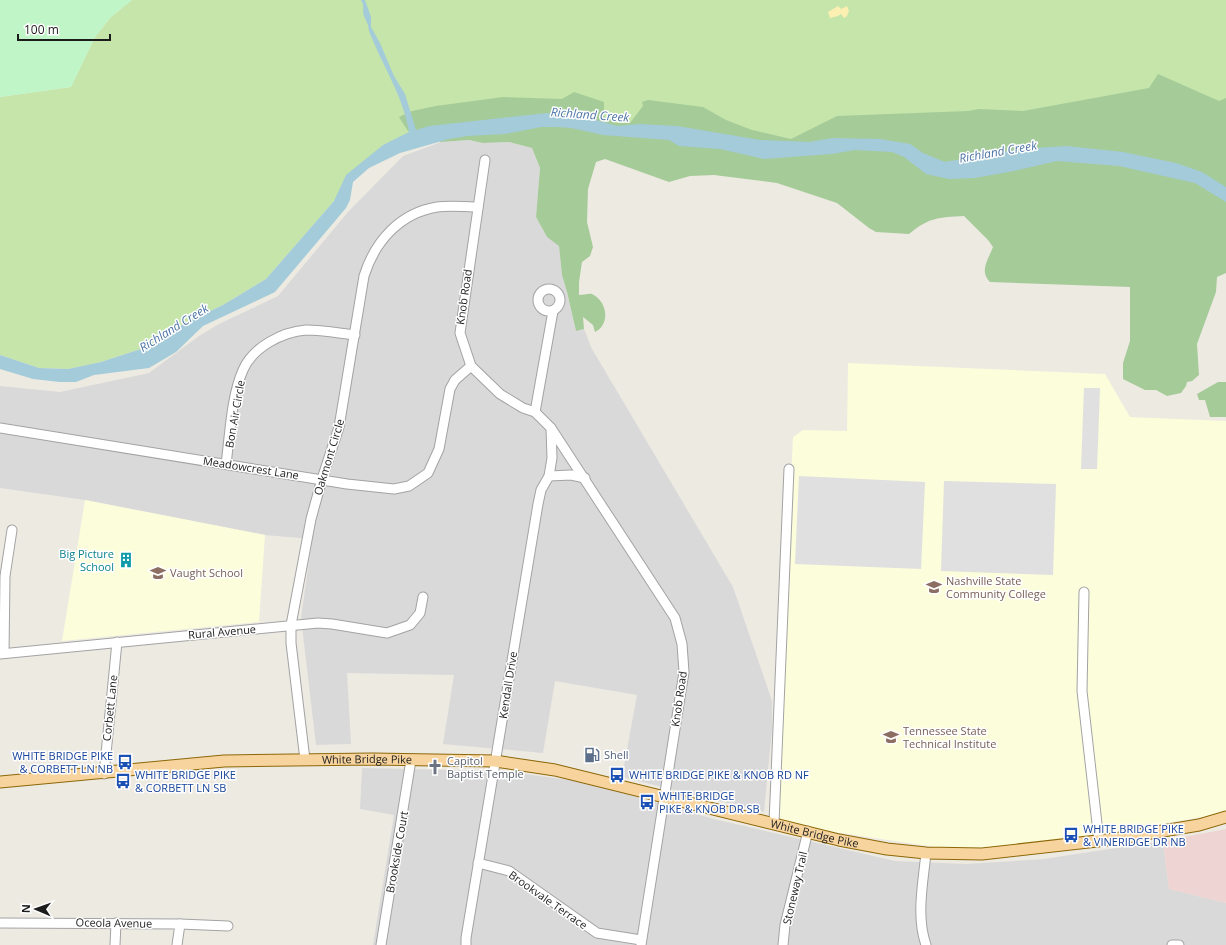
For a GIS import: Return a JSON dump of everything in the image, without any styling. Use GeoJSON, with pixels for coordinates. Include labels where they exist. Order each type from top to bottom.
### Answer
{"type":"FeatureCollection","features":[{"type":"Feature","properties":{"kind":"main road","name":"White Bridge Pike"},"geometry":{"type":"LineString","coordinates":[[0,782],[104,774],[224,761],[411,760],[495,762],[555,770],[887,849],[926,853],[982,854],[1098,841],[1199,825],[1226,817]]}},
{"type":"Feature","properties":{"kind":"street","name":"Knob Road"},"geometry":{"type":"LineString","coordinates":[[485,160],[460,333],[470,366],[500,394],[523,408],[535,412],[551,428],[675,618],[682,644],[684,672],[641,942]]}},
{"type":"Feature","properties":{"kind":"street","name":"Oakmont Circle"},"geometry":{"type":"LineString","coordinates":[[305,760],[291,643],[292,625],[311,519],[339,427],[364,276],[369,259],[382,238],[412,215],[424,210],[438,207],[478,207]]}},
{"type":"Feature","properties":{"kind":"street"},"geometry":{"type":"LineString","coordinates":[[535,412],[553,311]]}},
{"type":"Feature","properties":{"kind":"street","name":"Bon Air Circle"},"geometry":{"type":"LineString","coordinates":[[226,464],[236,393],[243,370],[252,357],[265,346],[281,336],[303,331],[319,330],[355,335]]}},
{"type":"Feature","properties":{"kind":"street","name":"Meadowcrest Lane"},"geometry":{"type":"LineString","coordinates":[[0,428],[378,488],[394,489],[409,486],[428,473],[440,449],[450,389],[455,380],[470,366]]}},
{"type":"Feature","properties":{"kind":"street","name":"Kendall Drive"},"geometry":{"type":"LineString","coordinates":[[466,945],[478,863],[538,504],[541,490],[549,476],[552,458],[551,428]]}},
{"type":"Feature","properties":{"kind":"street"},"geometry":{"type":"LineString","coordinates":[[774,822],[789,469]]}},
{"type":"Feature","properties":{"kind":"street"},"geometry":{"type":"LineString","coordinates":[[549,476],[571,475],[585,478]]}},
{"type":"Feature","properties":{"kind":"street"},"geometry":{"type":"LineString","coordinates":[[2,653],[5,576],[12,530]]}},
{"type":"Feature","properties":{"kind":"street"},"geometry":{"type":"LineString","coordinates":[[1084,592],[1082,691],[1098,841]]}},
{"type":"Feature","properties":{"kind":"street","name":"Rural Avenue"},"geometry":{"type":"LineString","coordinates":[[2,653],[292,625],[332,624],[387,633],[410,625],[420,613],[423,597]]}},
{"type":"Feature","properties":{"kind":"street","name":"Corbett Lane"},"geometry":{"type":"LineString","coordinates":[[104,774],[117,642]]}},
{"type":"Feature","properties":{"kind":"street","name":"Brookside Court"},"geometry":{"type":"LineString","coordinates":[[381,945],[411,760]]}},
{"type":"Feature","properties":{"kind":"street","name":"Stoneway Trail"},"geometry":{"type":"LineString","coordinates":[[783,945],[785,925],[808,831]]}},
{"type":"Feature","properties":{"kind":"street"},"geometry":{"type":"LineString","coordinates":[[926,853],[920,904],[923,936],[926,945]]}},
{"type":"Feature","properties":{"kind":"street","name":"Brookvale Terrace"},"geometry":{"type":"LineString","coordinates":[[478,863],[509,871],[596,933],[641,942]]}},
{"type":"Feature","properties":{"kind":"street","name":"Oceola Avenue"},"geometry":{"type":"LineString","coordinates":[[0,923],[116,923],[228,926]]}},
{"type":"Feature","properties":{"kind":"street"},"geometry":{"type":"LineString","coordinates":[[115,945],[116,923]]}},
{"type":"Feature","properties":{"kind":"street"},"geometry":{"type":"LineString","coordinates":[[177,945],[180,924]]}},
{"type":"Feature","properties":{"kind":"street"},"geometry":{"type":"LineString","coordinates":[[1172,945],[1179,945]]}},
{"type":"Feature","properties":{"kind":"shaded area"},"geometry":{"type":"Polygon","coordinates":[[[469,140],[483,143],[509,142],[532,148],[540,168],[536,217],[547,237],[559,245],[562,275],[576,331],[584,329],[592,349],[733,587],[772,701],[772,729],[764,812],[622,777],[637,695],[555,681],[543,753],[443,744],[454,675],[347,673],[351,744],[316,745],[301,618],[312,539],[265,535],[85,500],[0,488],[0,386],[60,392],[149,373],[199,336],[219,324],[278,296],[348,212],[403,156],[441,142],[469,140]]]}},
{"type":"Feature","properties":{"kind":"shaded area"},"geometry":{"type":"Polygon","coordinates":[[[848,363],[1105,374],[1130,417],[1226,421],[1226,813],[982,854],[774,823],[793,437],[803,430],[847,431],[848,363]]]}},
{"type":"Feature","properties":{"kind":"shaded area"},"geometry":{"type":"Polygon","coordinates":[[[1084,388],[1100,388],[1097,469],[1081,469],[1084,388]]]}},
{"type":"Feature","properties":{"kind":"shaded area"},"geometry":{"type":"Polygon","coordinates":[[[799,476],[925,482],[921,569],[795,564],[799,476]]]}},
{"type":"Feature","properties":{"kind":"shaded area"},"geometry":{"type":"Polygon","coordinates":[[[944,481],[1056,484],[1053,575],[941,571],[944,481]]]}},
{"type":"Feature","properties":{"kind":"shaded area"},"geometry":{"type":"Polygon","coordinates":[[[85,500],[265,535],[259,622],[62,641],[85,500]]]}},
{"type":"Feature","properties":{"kind":"shaded area"},"geometry":{"type":"Polygon","coordinates":[[[362,768],[503,771],[584,782],[714,819],[895,861],[966,864],[1044,859],[1163,841],[1169,889],[1226,903],[1226,945],[373,945],[394,815],[360,809],[362,768]]]}},
{"type":"Feature","properties":{"kind":"shaded area"},"geometry":{"type":"Polygon","coordinates":[[[1226,829],[1226,903],[1169,889],[1163,841],[1226,829]]]}},
{"type":"Feature","properties":{"kind":"green space"},"geometry":{"type":"Polygon","coordinates":[[[0,0],[132,0],[111,17],[95,37],[71,87],[0,97],[0,0]]]}},
{"type":"Feature","properties":{"kind":"green space"},"geometry":{"type":"Polygon","coordinates":[[[132,0],[1226,0],[1226,187],[809,142],[617,126],[453,124],[399,138],[383,145],[266,279],[223,305],[185,323],[150,346],[101,362],[68,369],[39,368],[0,355],[0,97],[71,87],[95,37],[111,17],[132,0]]]}},
{"type":"Feature","properties":{"kind":"green space"},"geometry":{"type":"Polygon","coordinates":[[[1158,74],[1219,101],[1226,98],[1226,273],[1217,277],[1216,292],[1197,344],[1199,375],[1192,381],[1187,382],[1181,393],[1167,396],[1156,390],[1145,390],[1123,379],[1123,363],[1130,341],[1130,287],[990,282],[985,274],[985,270],[993,247],[964,216],[934,219],[909,234],[876,232],[837,203],[777,183],[714,175],[690,176],[669,182],[605,159],[596,162],[588,189],[587,222],[593,247],[590,256],[582,262],[579,295],[592,294],[597,297],[604,307],[605,318],[603,324],[595,332],[593,325],[583,317],[584,329],[576,331],[562,275],[559,246],[547,237],[536,217],[540,168],[532,148],[509,142],[483,143],[469,140],[441,142],[408,131],[399,117],[412,111],[436,106],[503,97],[562,99],[574,92],[604,102],[604,116],[617,123],[630,123],[643,106],[642,102],[648,100],[703,107],[726,120],[752,130],[791,139],[837,116],[968,111],[979,109],[1023,111],[1149,88],[1158,74]]]}},
{"type":"Feature","properties":{"kind":"green space"},"geometry":{"type":"Polygon","coordinates":[[[1218,382],[1226,382],[1226,417],[1210,417],[1205,400],[1199,400],[1197,394],[1218,382]]]}},
{"type":"Feature","properties":{"kind":"sand"},"geometry":{"type":"Polygon","coordinates":[[[838,6],[841,9],[847,6],[849,11],[847,16],[844,18],[841,14],[830,18],[828,12],[838,6]]]}},
{"type":"Feature","properties":{"kind":"water"},"geometry":{"type":"Polygon","coordinates":[[[361,0],[365,0],[371,17],[371,27],[380,43],[394,76],[405,94],[416,130],[429,126],[547,113],[586,117],[617,126],[639,124],[677,126],[760,140],[809,142],[833,138],[880,139],[910,144],[923,153],[945,162],[1019,149],[1067,146],[1123,152],[1176,163],[1202,172],[1226,187],[1226,202],[1195,183],[1119,166],[1057,161],[975,178],[949,179],[926,174],[904,157],[892,152],[855,150],[832,154],[764,159],[720,149],[679,146],[669,140],[603,135],[571,128],[557,127],[541,127],[505,134],[467,136],[449,139],[400,153],[369,168],[353,182],[350,200],[346,208],[275,292],[203,326],[176,352],[149,368],[94,375],[76,382],[33,379],[0,369],[0,355],[39,368],[68,369],[101,362],[150,346],[185,323],[223,305],[266,279],[334,201],[346,175],[383,145],[409,132],[402,105],[369,31],[361,0]]]}},
{"type":"Feature","properties":{"kind":"place","name":"Big Picture School"},"geometry":{"type":"Point","coordinates":[126,560]}},
{"type":"Feature","properties":{"kind":"place","name":"Vaught School"},"geometry":{"type":"Point","coordinates":[158,573]}},
{"type":"Feature","properties":{"kind":"place","name":"Nashville State Community College"},"geometry":{"type":"Point","coordinates":[934,587]}},
{"type":"Feature","properties":{"kind":"place","name":"Tennessee State Technical Institute"},"geometry":{"type":"Point","coordinates":[891,737]}},
{"type":"Feature","properties":{"kind":"place","name":"Shell"},"geometry":{"type":"Point","coordinates":[592,755]}},
{"type":"Feature","properties":{"kind":"place","name":"WHITE BRIDGE PIKE & CORBETT LN NB"},"geometry":{"type":"Point","coordinates":[125,762]}},
{"type":"Feature","properties":{"kind":"place","name":"Capitol Baptist Temple"},"geometry":{"type":"Point","coordinates":[435,767]}},
{"type":"Feature","properties":{"kind":"place","name":"WHITE BRIDGE PIKE & KNOB RD NF"},"geometry":{"type":"Point","coordinates":[617,775]}},
{"type":"Feature","properties":{"kind":"place","name":"WHITE BRIDGE PIKE & CORBETT LN SB"},"geometry":{"type":"Point","coordinates":[123,781]}},
{"type":"Feature","properties":{"kind":"place","name":"WHITE BRIDGE PIKE & KNOB DR SB"},"geometry":{"type":"Point","coordinates":[647,802]}},
{"type":"Feature","properties":{"kind":"place","name":"WHITE BRIDGE PIKE & VINERIDGE DR NB"},"geometry":{"type":"Point","coordinates":[1071,835]}},
{"type":"Feature","properties":{"kind":"water label","name":"Richland Creek"},"geometry":{"type":"Point","coordinates":[590,115]}},
{"type":"Feature","properties":{"kind":"water label","name":"Richland Creek"},"geometry":{"type":"Point","coordinates":[998,152]}},
{"type":"Feature","properties":{"kind":"water label","name":"Richland Creek"},"geometry":{"type":"Point","coordinates":[174,328]}}]}
